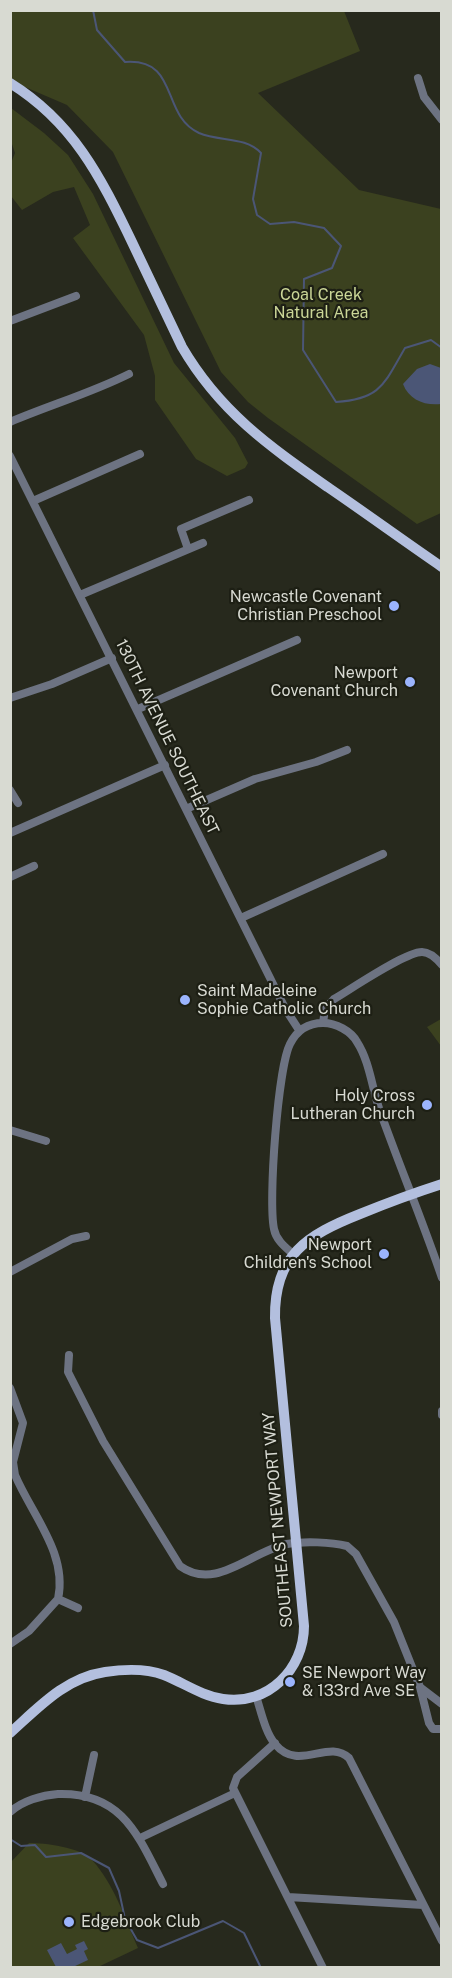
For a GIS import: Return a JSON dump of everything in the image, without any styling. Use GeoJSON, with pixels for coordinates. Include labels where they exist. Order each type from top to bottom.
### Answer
{"type":"FeatureCollection","features":[{"type":"Feature","properties":{"kind":"main road"},"geometry":{"type":"LineString","coordinates":[[10,83],[54,118],[84,152],[104,186],[182,347],[225,407],[266,444],[441,567]]}},
{"type":"Feature","properties":{"kind":"main road","name":"SOUTHEAST NEWPORT WAY"},"geometry":{"type":"LineString","coordinates":[[10,1733],[64,1686],[103,1672],[148,1671],[222,1699],[233,1700],[256,1696],[283,1680],[297,1659],[302,1645],[303,1626],[275,1303],[279,1281],[293,1254],[304,1242],[324,1228],[441,1184]]}},
{"type":"Feature","properties":{"kind":"street"},"geometry":{"type":"LineString","coordinates":[[418,78],[424,97],[441,120]]}},
{"type":"Feature","properties":{"kind":"street"},"geometry":{"type":"LineString","coordinates":[[10,321],[76,296]]}},
{"type":"Feature","properties":{"kind":"street"},"geometry":{"type":"LineString","coordinates":[[10,422],[69,397],[92,392],[129,374]]}},
{"type":"Feature","properties":{"kind":"street"},"geometry":{"type":"LineString","coordinates":[[33,501],[140,454]]}},
{"type":"Feature","properties":{"kind":"street","name":"130TH AVENUE SOUTHEAST"},"geometry":{"type":"LineString","coordinates":[[10,456],[13,468],[33,501],[240,918],[299,1030]]}},
{"type":"Feature","properties":{"kind":"street"},"geometry":{"type":"LineString","coordinates":[[188,549],[181,530],[249,500]]}},
{"type":"Feature","properties":{"kind":"street"},"geometry":{"type":"LineString","coordinates":[[80,595],[203,543]]}},
{"type":"Feature","properties":{"kind":"street"},"geometry":{"type":"LineString","coordinates":[[138,709],[297,640]]}},
{"type":"Feature","properties":{"kind":"street"},"geometry":{"type":"LineString","coordinates":[[10,698],[52,684],[112,658]]}},
{"type":"Feature","properties":{"kind":"street"},"geometry":{"type":"LineString","coordinates":[[186,809],[255,779],[316,762],[347,750]]}},
{"type":"Feature","properties":{"kind":"street"},"geometry":{"type":"LineString","coordinates":[[10,833],[165,765]]}},
{"type":"Feature","properties":{"kind":"street"},"geometry":{"type":"LineString","coordinates":[[10,790],[18,803]]}},
{"type":"Feature","properties":{"kind":"street"},"geometry":{"type":"LineString","coordinates":[[240,918],[383,854]]}},
{"type":"Feature","properties":{"kind":"street"},"geometry":{"type":"LineString","coordinates":[[10,877],[34,866]]}},
{"type":"Feature","properties":{"kind":"street"},"geometry":{"type":"LineString","coordinates":[[323,1023],[325,1009],[334,999],[405,957],[422,952],[428,953],[441,965]]}},
{"type":"Feature","properties":{"kind":"street"},"geometry":{"type":"LineString","coordinates":[[293,1254],[282,1244],[274,1229],[271,1198],[283,1068],[290,1044],[299,1030],[323,1023],[341,1028],[357,1040],[441,1278]]}},
{"type":"Feature","properties":{"kind":"street"},"geometry":{"type":"LineString","coordinates":[[10,1130],[46,1141]]}},
{"type":"Feature","properties":{"kind":"street"},"geometry":{"type":"LineString","coordinates":[[10,1272],[72,1239],[86,1236]]}},
{"type":"Feature","properties":{"kind":"street"},"geometry":{"type":"LineString","coordinates":[[69,1355],[68,1372],[84,1405],[174,1560],[187,1571],[205,1576],[224,1571],[285,1545],[342,1545],[352,1550],[394,1622],[420,1687],[429,1723],[434,1729],[441,1730]]}},
{"type":"Feature","properties":{"kind":"street"},"geometry":{"type":"LineString","coordinates":[[10,1388],[23,1423],[13,1462],[13,1476],[58,1562],[61,1578],[58,1599],[29,1631],[10,1644]]}},
{"type":"Feature","properties":{"kind":"street"},"geometry":{"type":"LineString","coordinates":[[58,1599],[78,1608]]}},
{"type":"Feature","properties":{"kind":"street"},"geometry":{"type":"LineString","coordinates":[[420,1687],[441,1704]]}},
{"type":"Feature","properties":{"kind":"street"},"geometry":{"type":"LineString","coordinates":[[256,1696],[274,1743],[295,1756],[338,1751],[349,1758],[441,1941]]}},
{"type":"Feature","properties":{"kind":"street"},"geometry":{"type":"LineString","coordinates":[[274,1743],[237,1777],[233,1788],[323,1968]]}},
{"type":"Feature","properties":{"kind":"street"},"geometry":{"type":"LineString","coordinates":[[85,1797],[94,1755]]}},
{"type":"Feature","properties":{"kind":"street"},"geometry":{"type":"LineString","coordinates":[[140,1838],[235,1793]]}},
{"type":"Feature","properties":{"kind":"street"},"geometry":{"type":"LineString","coordinates":[[10,1812],[40,1797],[55,1794],[100,1801],[121,1813],[140,1838],[163,1884]]}},
{"type":"Feature","properties":{"kind":"street"},"geometry":{"type":"LineString","coordinates":[[288,1897],[423,1905]]}},
{"type":"Feature","properties":{"kind":"green space","name":"Coal Creek Natural Area"},"geometry":{"type":"Polygon","coordinates":[[[10,11],[344,11],[360,51],[258,93],[359,190],[441,209],[441,513],[417,524],[268,418],[248,402],[221,372],[113,152],[67,105],[11,81],[10,11]]]}},
{"type":"Feature","properties":{"kind":"green space"},"geometry":{"type":"Polygon","coordinates":[[[11,108],[68,155],[93,194],[174,363],[235,438],[248,463],[245,468],[227,476],[196,459],[155,400],[155,376],[144,335],[73,238],[90,225],[74,187],[53,192],[22,210],[11,196],[11,163],[15,153],[11,141],[11,108]]]}},
{"type":"Feature","properties":{"kind":"green space"},"geometry":{"type":"Polygon","coordinates":[[[441,1019],[441,1046],[427,1027],[441,1019]]]}},
{"type":"Feature","properties":{"kind":"green space","name":"Edgebrook Club"},"geometry":{"type":"Polygon","coordinates":[[[29,1843],[71,1849],[92,1860],[113,1890],[138,1948],[98,1967],[11,1967],[10,1863],[29,1843]]]}},
{"type":"Feature","properties":{"kind":"water"},"geometry":{"type":"Polygon","coordinates":[[[430,364],[441,368],[441,404],[418,401],[409,394],[403,384],[417,369],[430,364]]]}},
{"type":"Feature","properties":{"kind":"water"},"geometry":{"type":"Polygon","coordinates":[[[84,1941],[88,1949],[84,1951],[88,1960],[73,1967],[56,1967],[47,1950],[61,1943],[67,1954],[77,1949],[75,1945],[84,1941]]]}},
{"type":"Feature","properties":{"kind":"waterway"},"geometry":{"type":"LineString","coordinates":[[93,10],[97,30],[125,62],[142,63],[154,69],[162,78],[179,114],[187,125],[207,136],[248,144],[261,153],[253,199],[257,215],[270,224],[294,222],[324,228],[341,246],[332,268],[304,279],[303,350],[336,402],[363,397],[380,387],[405,348],[431,340],[442,348]]}},
{"type":"Feature","properties":{"kind":"waterway"},"geometry":{"type":"LineString","coordinates":[[10,1839],[21,1846],[35,1845],[46,1857],[81,1853],[109,1868],[119,1891],[125,1919],[137,1940],[158,1948],[223,1921],[244,1933],[261,1968]]}},
{"type":"Feature","properties":{"kind":"place","name":"Newcastle Covenant Christian Preschool"},"geometry":{"type":"Point","coordinates":[394,606]}},
{"type":"Feature","properties":{"kind":"place","name":"Newport Covenant Church"},"geometry":{"type":"Point","coordinates":[410,682]}},
{"type":"Feature","properties":{"kind":"place","name":"Saint Madeleine Sophie Catholic Church"},"geometry":{"type":"Point","coordinates":[185,1000]}},
{"type":"Feature","properties":{"kind":"place","name":"Holy Cross Lutheran Church"},"geometry":{"type":"Point","coordinates":[427,1105]}},
{"type":"Feature","properties":{"kind":"place","name":"Newport Children's School"},"geometry":{"type":"Point","coordinates":[384,1254]}},
{"type":"Feature","properties":{"kind":"place","name":"SE Newport Way & 133rd Ave SE"},"geometry":{"type":"Point","coordinates":[290,1682]}},
{"type":"Feature","properties":{"kind":"place","name":"Edgebrook Club"},"geometry":{"type":"Point","coordinates":[69,1922]}}]}
